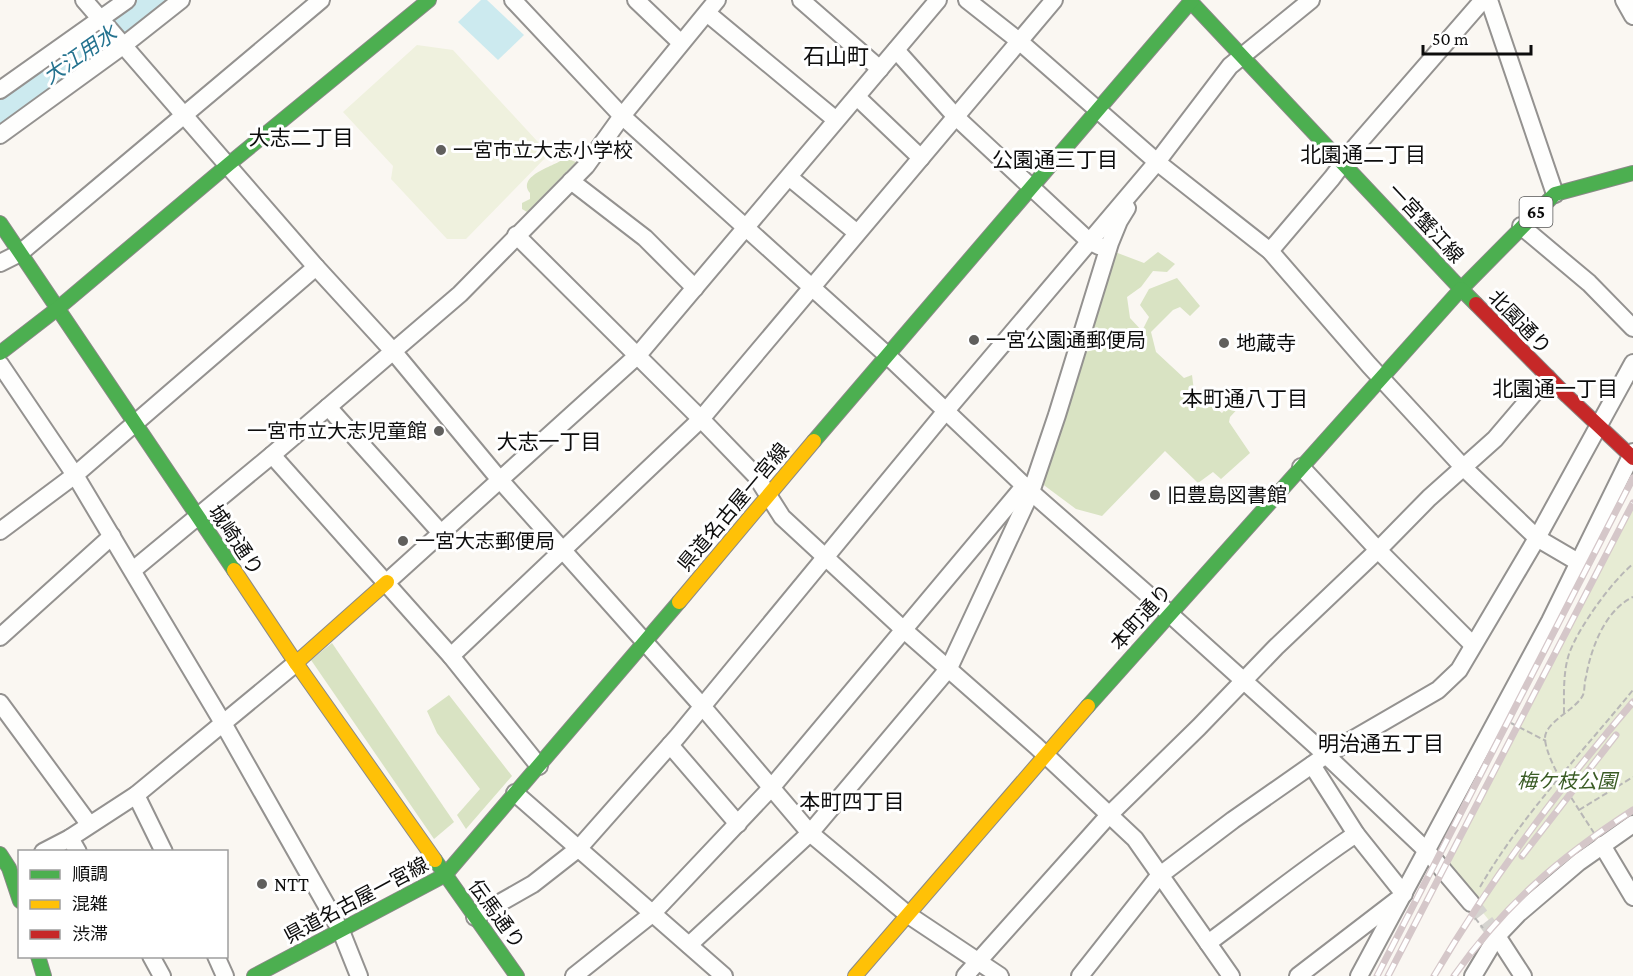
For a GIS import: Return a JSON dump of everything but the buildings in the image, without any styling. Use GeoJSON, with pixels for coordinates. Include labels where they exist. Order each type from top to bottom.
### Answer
{"type":"FeatureCollection","features":[{"type":"Feature","properties":{"kind":"street"},"geometry":{"type":"LineString","coordinates":[[84,0],[229,164],[316,267],[393,351],[500,480],[702,706],[810,832],[907,914],[1000,976]]}},
{"type":"Feature","properties":{"kind":"street"},"geometry":{"type":"LineString","coordinates":[[0,90],[102,20],[127,0]]}},
{"type":"Feature","properties":{"kind":"street"},"geometry":{"type":"LineString","coordinates":[[0,135],[181,0]]}},
{"type":"Feature","properties":{"kind":"street"},"geometry":{"type":"LineString","coordinates":[[0,263],[20,253],[321,0]]}},
{"type":"Feature","properties":{"kind":"street"},"geometry":{"type":"LineString","coordinates":[[0,353],[57,309],[429,0]]}},
{"type":"Feature","properties":{"kind":"street"},"geometry":{"type":"LineString","coordinates":[[513,0],[622,116],[888,356],[1028,488],[1326,755],[1427,851],[1471,903]]}},
{"type":"Feature","properties":{"kind":"street"},"geometry":{"type":"LineString","coordinates":[[636,0],[681,43]]}},
{"type":"Feature","properties":{"kind":"street"},"geometry":{"type":"LineString","coordinates":[[801,0],[880,69]]}},
{"type":"Feature","properties":{"kind":"street"},"geometry":{"type":"LineString","coordinates":[[52,850],[74,845],[89,824],[136,795],[296,663],[638,355],[938,0]]}},
{"type":"Feature","properties":{"kind":"street"},"geometry":{"type":"LineString","coordinates":[[967,0],[1019,41],[1156,162],[1270,251],[1380,378],[1463,467],[1537,538],[1578,562]]}},
{"type":"Feature","properties":{"kind":"street"},"geometry":{"type":"LineString","coordinates":[[451,656],[701,419],[1054,0]]}},
{"type":"Feature","properties":{"kind":"street","name":"一宮蟹江線"},"geometry":{"type":"LineString","coordinates":[[1191,0],[1461,289],[1555,194],[1633,173]]}},
{"type":"Feature","properties":{"kind":"street","name":"県道名古屋一宮線"},"geometry":{"type":"LineString","coordinates":[[254,976],[445,875],[1191,0]]}},
{"type":"Feature","properties":{"kind":"street"},"geometry":{"type":"LineString","coordinates":[[475,918],[533,884],[579,848],[670,745],[945,412],[1156,162],[1230,66],[1311,0]]}},
{"type":"Feature","properties":{"kind":"street"},"geometry":{"type":"LineString","coordinates":[[1270,251],[1342,163],[1483,0]]}},
{"type":"Feature","properties":{"kind":"street"},"geometry":{"type":"LineString","coordinates":[[1489,0],[1555,194]]}},
{"type":"Feature","properties":{"kind":"street"},"geometry":{"type":"LineString","coordinates":[[1624,0],[1633,16]]}},
{"type":"Feature","properties":{"kind":"street"},"geometry":{"type":"LineString","coordinates":[[133,570],[460,294],[586,166],[622,116],[712,6],[836,120]]}},
{"type":"Feature","properties":{"kind":"street"},"geometry":{"type":"LineString","coordinates":[[896,50],[956,117],[1089,241],[1108,251]]}},
{"type":"Feature","properties":{"kind":"street"},"geometry":{"type":"LineString","coordinates":[[857,97],[921,158]]}},
{"type":"Feature","properties":{"kind":"street"},"geometry":{"type":"LineString","coordinates":[[689,945],[810,832],[950,668],[1058,415],[1119,221],[1156,162]]}},
{"type":"Feature","properties":{"kind":"street"},"geometry":{"type":"LineString","coordinates":[[789,177],[857,233]]}},
{"type":"Feature","properties":{"kind":"street"},"geometry":{"type":"LineString","coordinates":[[571,181],[645,238],[695,288]]}},
{"type":"Feature","properties":{"kind":"street","name":"城崎通り"},"geometry":{"type":"LineString","coordinates":[[0,223],[296,663],[445,875]]}},
{"type":"Feature","properties":{"kind":"street"},"geometry":{"type":"LineString","coordinates":[[1521,226],[1589,284],[1633,328]]}},
{"type":"Feature","properties":{"kind":"street"},"geometry":{"type":"LineString","coordinates":[[516,235],[756,476],[782,517],[904,630],[950,668],[1045,754],[1135,839],[1231,976]]}},
{"type":"Feature","properties":{"kind":"street"},"geometry":{"type":"LineString","coordinates":[[0,531],[75,475],[316,267]]}},
{"type":"Feature","properties":{"kind":"street","name":"本町通り"},"geometry":{"type":"LineString","coordinates":[[855,976],[1045,754],[1461,289]]}},
{"type":"Feature","properties":{"kind":"street","name":"北園通り"},"geometry":{"type":"LineString","coordinates":[[1461,289],[1547,378],[1599,428],[1632,455]]}},
{"type":"Feature","properties":{"kind":"street"},"geometry":{"type":"LineString","coordinates":[[1080,976],[1159,876],[1233,820],[1326,755],[1438,690],[1459,670],[1537,538],[1633,363]]}},
{"type":"Feature","properties":{"kind":"street"},"geometry":{"type":"LineString","coordinates":[[0,364],[75,475],[223,723],[340,931],[359,976]]}},
{"type":"Feature","properties":{"kind":"street"},"geometry":{"type":"LineString","coordinates":[[964,976],[1109,815],[1276,646],[1495,439],[1547,378]]}},
{"type":"Feature","properties":{"kind":"street"},"geometry":{"type":"LineString","coordinates":[[328,407],[441,533]]}},
{"type":"Feature","properties":{"kind":"street"},"geometry":{"type":"LineString","coordinates":[[272,455],[451,656],[539,766]]}},
{"type":"Feature","properties":{"kind":"street"},"geometry":{"type":"LineString","coordinates":[[1359,976],[1550,621],[1632,455]]}},
{"type":"Feature","properties":{"kind":"street"},"geometry":{"type":"LineString","coordinates":[[1301,467],[1378,550],[1473,645]]}},
{"type":"Feature","properties":{"kind":"street"},"geometry":{"type":"LineString","coordinates":[[574,976],[652,914],[738,824],[1028,488]]}},
{"type":"Feature","properties":{"kind":"street"},"geometry":{"type":"LineString","coordinates":[[0,638],[112,536]]}},
{"type":"Feature","properties":{"kind":"street"},"geometry":{"type":"LineString","coordinates":[[0,703],[89,824]]}},
{"type":"Feature","properties":{"kind":"street"},"geometry":{"type":"LineString","coordinates":[[670,745],[738,824]]}},
{"type":"Feature","properties":{"kind":"street"},"geometry":{"type":"LineString","coordinates":[[1312,765],[1356,834],[1404,895]]}},
{"type":"Feature","properties":{"kind":"street"},"geometry":{"type":"LineString","coordinates":[[515,793],[724,976]]}},
{"type":"Feature","properties":{"kind":"street"},"geometry":{"type":"LineString","coordinates":[[136,795],[163,850]]}},
{"type":"Feature","properties":{"kind":"street"},"geometry":{"type":"LineString","coordinates":[[1473,976],[1497,936],[1562,877],[1633,824]]}},
{"type":"Feature","properties":{"kind":"street"},"geometry":{"type":"LineString","coordinates":[[1208,944],[1318,859],[1356,834]]}},
{"type":"Feature","properties":{"kind":"street"},"geometry":{"type":"LineString","coordinates":[[1602,845],[1633,897]]}},
{"type":"Feature","properties":{"kind":"street"},"geometry":{"type":"LineString","coordinates":[[7,865],[18,895]]}},
{"type":"Feature","properties":{"kind":"street","name":"伝馬通り"},"geometry":{"type":"LineString","coordinates":[[445,875],[517,976]]}},
{"type":"Feature","properties":{"kind":"street"},"geometry":{"type":"LineString","coordinates":[[1298,976],[1404,895]]}},
{"type":"Feature","properties":{"kind":"street"},"geometry":{"type":"LineString","coordinates":[[1497,936],[1523,976]]}},
{"type":"Feature","properties":{"kind":"street"},"geometry":{"type":"LineString","coordinates":[[38,958],[45,976]]}},
{"type":"Feature","properties":{"kind":"street"},"geometry":{"type":"LineString","coordinates":[[152,958],[162,976]]}},
{"type":"Feature","properties":{"kind":"street"},"geometry":{"type":"LineString","coordinates":[[216,958],[225,976]]}},
{"type":"Feature","properties":{"kind":"path"},"geometry":{"type":"LineString","coordinates":[[1564,713],[1564,688],[1569,655],[1602,598],[1633,564]]}},
{"type":"Feature","properties":{"kind":"path"},"geometry":{"type":"LineString","coordinates":[[1602,845],[1560,776],[1547,748],[1545,736],[1549,728],[1584,694],[1589,664],[1601,631],[1623,602],[1633,597]]}},
{"type":"Feature","properties":{"kind":"path"},"geometry":{"type":"LineString","coordinates":[[1471,903],[1507,843],[1540,799],[1633,690]]}},
{"type":"Feature","properties":{"kind":"path"},"geometry":{"type":"LineString","coordinates":[[1499,716],[1546,741]]}},
{"type":"Feature","properties":{"kind":"path"},"geometry":{"type":"LineString","coordinates":[[1580,810],[1633,777]]}},
{"type":"Feature","properties":{"kind":"green space"},"geometry":{"type":"Polygon","coordinates":[[[417,45],[453,50],[549,154],[466,239],[447,239],[391,179],[393,166],[343,112],[417,45]]]}},
{"type":"Feature","properties":{"kind":"green space"},"geometry":{"type":"Polygon","coordinates":[[[565,158],[576,162],[527,212],[522,209],[522,203],[530,199],[528,181],[539,172],[565,158]]]}},
{"type":"Feature","properties":{"kind":"green space"},"geometry":{"type":"Polygon","coordinates":[[[1115,252],[1144,263],[1158,252],[1175,264],[1167,272],[1153,271],[1141,287],[1127,297],[1130,318],[1142,331],[1149,317],[1140,305],[1149,289],[1177,278],[1200,306],[1190,316],[1180,307],[1173,310],[1151,332],[1156,352],[1184,378],[1192,375],[1194,391],[1222,413],[1237,396],[1243,403],[1230,417],[1229,422],[1250,453],[1221,479],[1213,472],[1198,483],[1165,451],[1102,516],[1076,509],[1041,483],[1115,252]]]}},
{"type":"Feature","properties":{"kind":"green space","name":"梅ケ枝公園"},"geometry":{"type":"Polygon","coordinates":[[[1633,507],[1633,818],[1584,849],[1551,874],[1495,928],[1447,867],[1633,507]]]}},
{"type":"Feature","properties":{"kind":"green space"},"geometry":{"type":"Polygon","coordinates":[[[332,643],[454,822],[434,839],[311,660],[332,643]]]}},
{"type":"Feature","properties":{"kind":"green space"},"geometry":{"type":"Polygon","coordinates":[[[449,695],[512,776],[466,829],[457,815],[480,789],[437,733],[427,711],[449,695]]]}},
{"type":"Feature","properties":{"kind":"water"},"geometry":{"type":"Polygon","coordinates":[[[481,0],[487,0],[524,35],[498,60],[458,22],[481,0]]]}},
{"type":"Feature","properties":{"kind":"waterway","name":"大江用水"},"geometry":{"type":"LineString","coordinates":[[0,110],[159,0]]}},
{"type":"Feature","properties":{"kind":"tunnel"},"geometry":{"type":"LineString","coordinates":[[1471,903],[1497,936]]}},
{"type":"Feature","properties":{"kind":"railway"},"geometry":{"type":"LineString","coordinates":[[1377,976],[1633,478]]}},
{"type":"Feature","properties":{"kind":"railway"},"geometry":{"type":"LineString","coordinates":[[1388,976],[1633,503]]}},
{"type":"Feature","properties":{"kind":"railway"},"geometry":{"type":"LineString","coordinates":[[1434,976],[1479,903],[1528,834],[1633,702]]}},
{"type":"Feature","properties":{"kind":"railway"},"geometry":{"type":"LineString","coordinates":[[1522,856],[1616,735]]}},
{"type":"Feature","properties":{"kind":"railway"},"geometry":{"type":"LineString","coordinates":[[1454,976],[1493,926],[1535,884],[1581,846],[1633,810]]}},
{"type":"Feature","properties":{"kind":"traffic: fast"},"geometry":{"type":"LineString","coordinates":[[0,353],[57,309],[429,0]]}},
{"type":"Feature","properties":{"kind":"traffic: fast"},"geometry":{"type":"LineString","coordinates":[[814,441],[1192,0]]}},
{"type":"Feature","properties":{"kind":"traffic: fast"},"geometry":{"type":"LineString","coordinates":[[1191,2],[1461,289],[1555,194],[1633,173]]}},
{"type":"Feature","properties":{"kind":"traffic: fast"},"geometry":{"type":"LineString","coordinates":[[0,223],[234,570]]}},
{"type":"Feature","properties":{"kind":"traffic: fast"},"geometry":{"type":"LineString","coordinates":[[1088,706],[1461,289],[1476,304]]}},
{"type":"Feature","properties":{"kind":"traffic: fast"},"geometry":{"type":"LineString","coordinates":[[254,976],[445,875],[679,602]]}},
{"type":"Feature","properties":{"kind":"traffic: fast"},"geometry":{"type":"LineString","coordinates":[[0,854],[9,868],[18,895]]}},
{"type":"Feature","properties":{"kind":"traffic: fast"},"geometry":{"type":"LineString","coordinates":[[435,860],[517,976]]}},
{"type":"Feature","properties":{"kind":"traffic: fast"},"geometry":{"type":"LineString","coordinates":[[39,958],[44,976]]}},
{"type":"Feature","properties":{"kind":"traffic: slow"},"geometry":{"type":"LineString","coordinates":[[679,602],[814,441]]}},
{"type":"Feature","properties":{"kind":"traffic: slow"},"geometry":{"type":"LineString","coordinates":[[234,570],[296,663],[435,860]]}},
{"type":"Feature","properties":{"kind":"traffic: slow"},"geometry":{"type":"LineString","coordinates":[[296,663],[387,582]]}},
{"type":"Feature","properties":{"kind":"traffic: slow"},"geometry":{"type":"LineString","coordinates":[[855,976],[1088,706]]}},
{"type":"Feature","properties":{"kind":"traffic: jam"},"geometry":{"type":"LineString","coordinates":[[1476,304],[1567,396],[1633,458]]}},
{"type":"Feature","properties":{"kind":"place","name":"一宮市立大志小学校"},"geometry":{"type":"Point","coordinates":[441,150]}},
{"type":"Feature","properties":{"kind":"place","name":"一宮公園通郵便局"},"geometry":{"type":"Point","coordinates":[974,340]}},
{"type":"Feature","properties":{"kind":"place","name":"地蔵寺"},"geometry":{"type":"Point","coordinates":[1224,343]}},
{"type":"Feature","properties":{"kind":"place","name":"一宮市立大志児童館"},"geometry":{"type":"Point","coordinates":[439,431]}},
{"type":"Feature","properties":{"kind":"place","name":"旧豊島図書館"},"geometry":{"type":"Point","coordinates":[1155,495]}},
{"type":"Feature","properties":{"kind":"place","name":"一宮大志郵便局"},"geometry":{"type":"Point","coordinates":[403,541]}},
{"type":"Feature","properties":{"kind":"place","name":"NTT"},"geometry":{"type":"Point","coordinates":[262,884]}},
{"type":"Feature","properties":{"kind":"district","name":"石山町"},"geometry":{"type":"Point","coordinates":[836,56]}},
{"type":"Feature","properties":{"kind":"district","name":"大志二丁目"},"geometry":{"type":"Point","coordinates":[301,138]}},
{"type":"Feature","properties":{"kind":"district","name":"北園通二丁目"},"geometry":{"type":"Point","coordinates":[1363,155]}},
{"type":"Feature","properties":{"kind":"district","name":"公園通三丁目"},"geometry":{"type":"Point","coordinates":[1055,160]}},
{"type":"Feature","properties":{"kind":"district","name":"北園通一丁目"},"geometry":{"type":"Point","coordinates":[1555,389]}},
{"type":"Feature","properties":{"kind":"district","name":"本町通八丁目"},"geometry":{"type":"Point","coordinates":[1245,399]}},
{"type":"Feature","properties":{"kind":"district","name":"大志一丁目"},"geometry":{"type":"Point","coordinates":[549,442]}},
{"type":"Feature","properties":{"kind":"district","name":"明治通五丁目"},"geometry":{"type":"Point","coordinates":[1381,744]}},
{"type":"Feature","properties":{"kind":"district","name":"本町四丁目"},"geometry":{"type":"Point","coordinates":[852,802]}}]}
